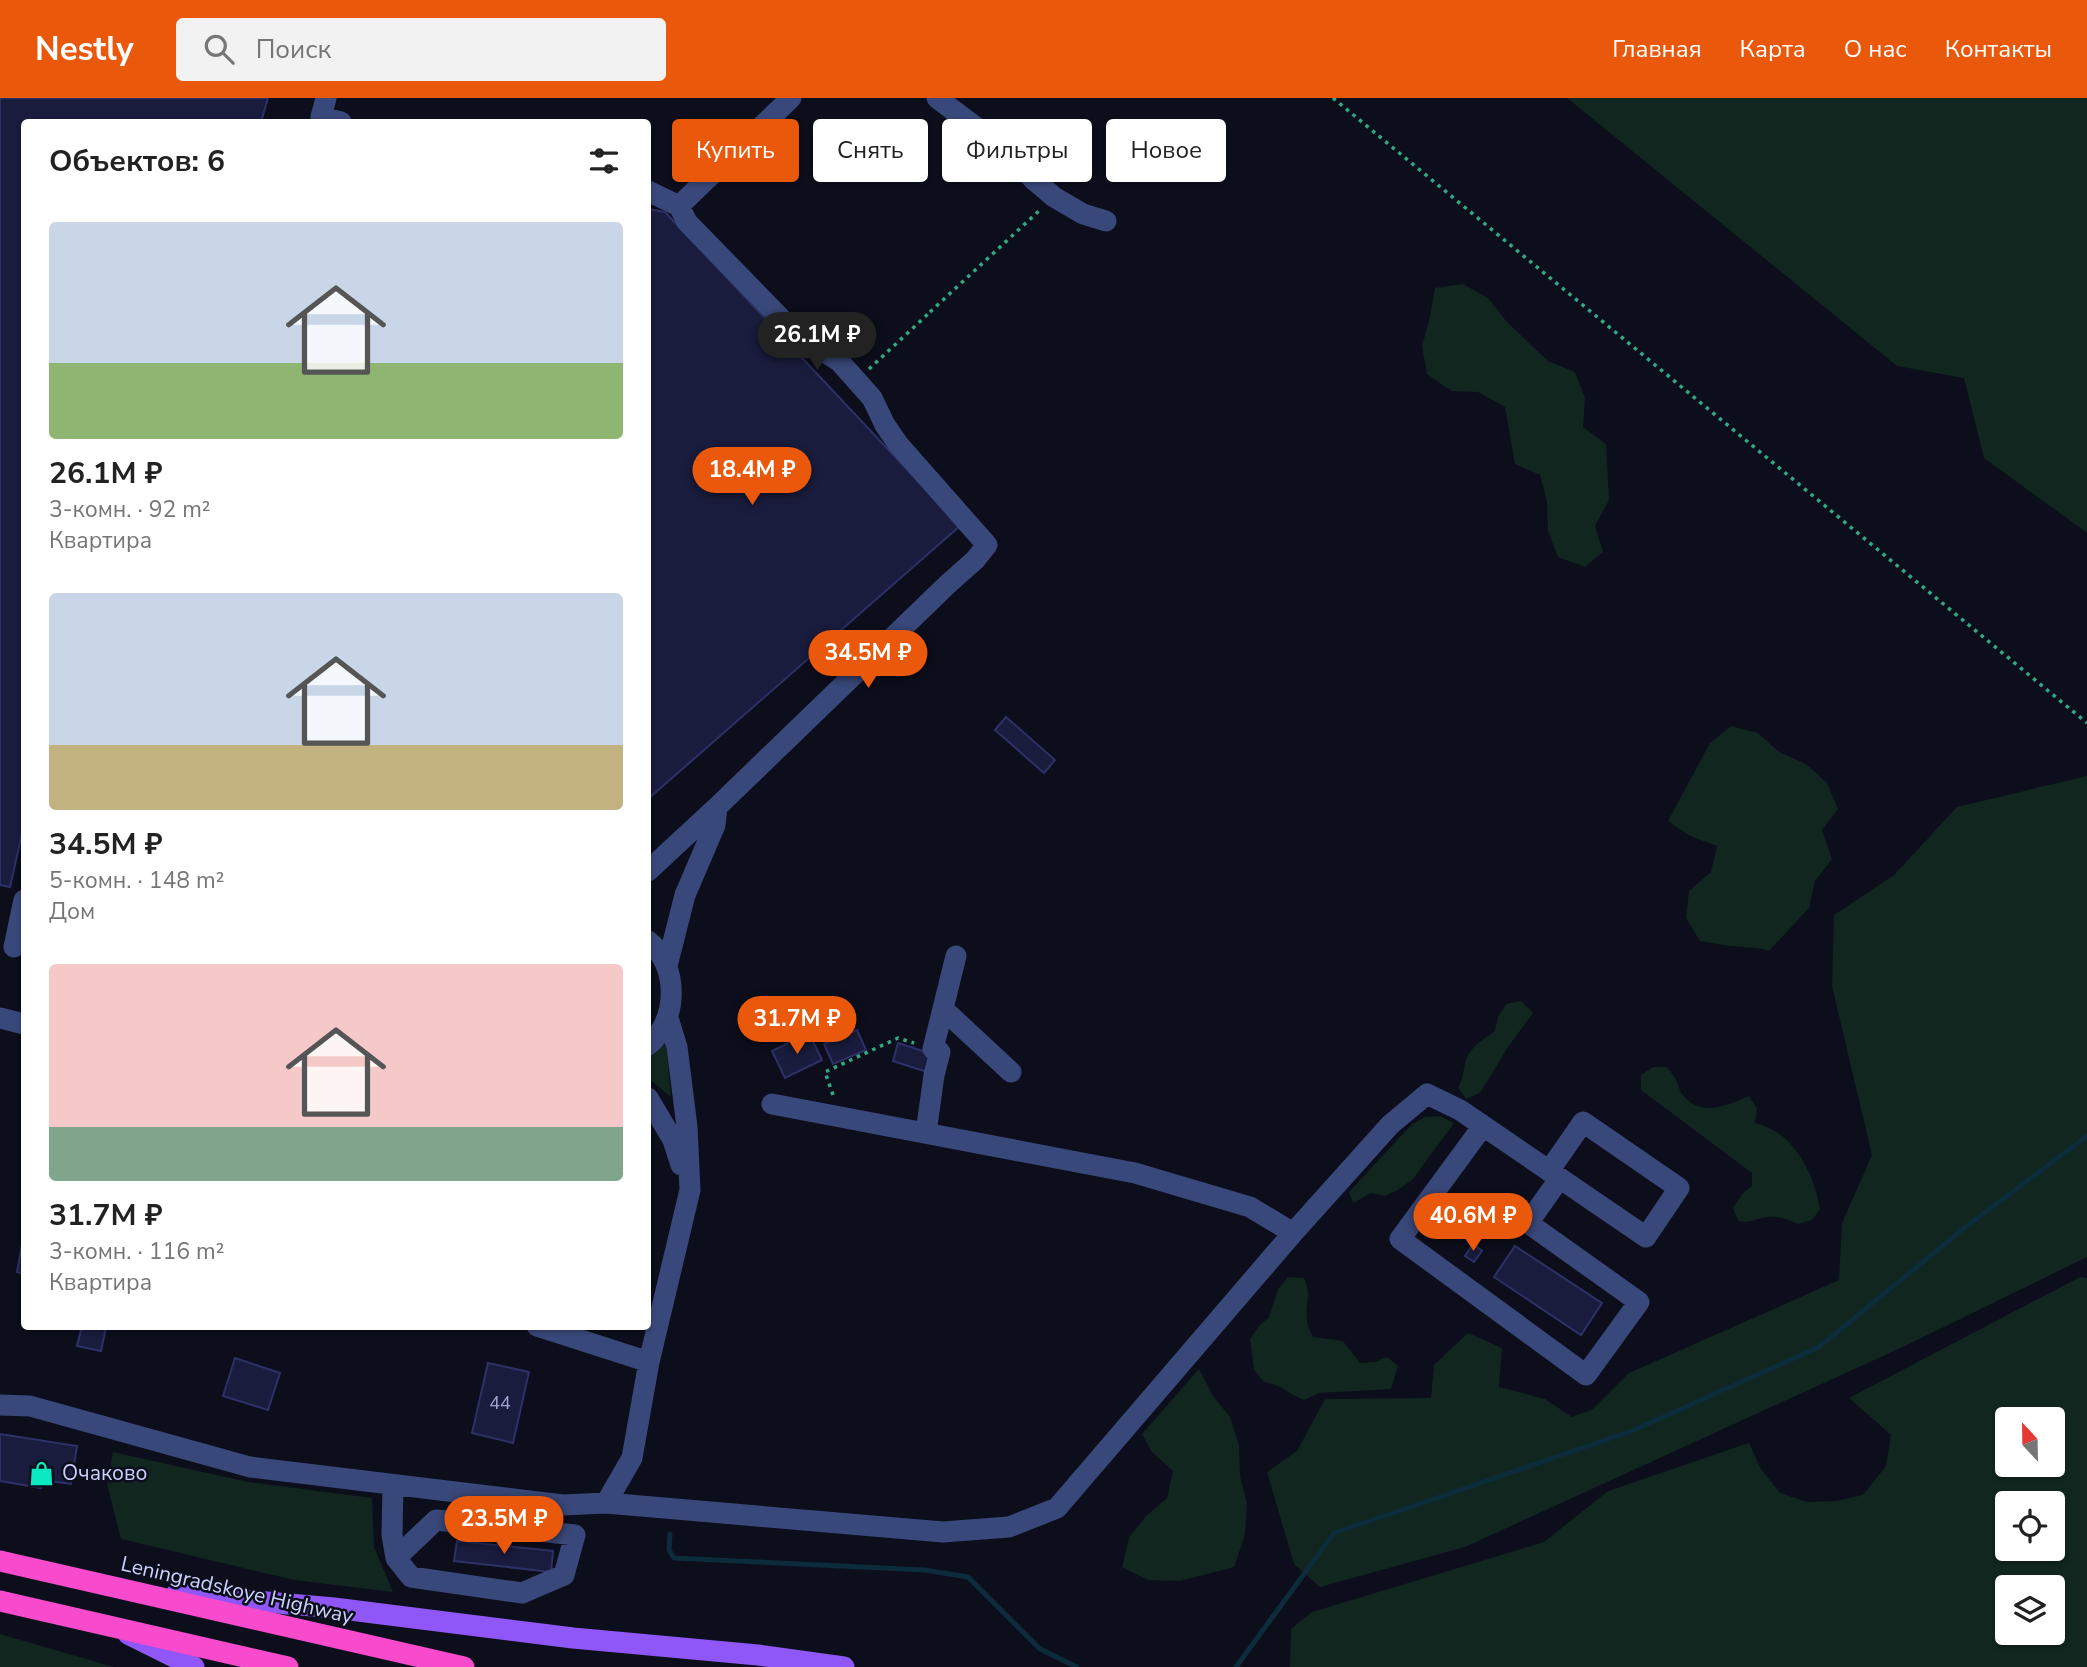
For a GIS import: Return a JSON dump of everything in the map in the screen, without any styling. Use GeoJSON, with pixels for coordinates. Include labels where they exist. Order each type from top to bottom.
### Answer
{"type":"FeatureCollection","features":[{"type":"Feature","properties":{"kind":"highway","name":"Leningradskoye Highway"},"geometry":{"type":"LineString","coordinates":[[0,1560],[464,1667]]}},
{"type":"Feature","properties":{"kind":"highway"},"geometry":{"type":"LineString","coordinates":[[0,1601],[288,1667]]}},
{"type":"Feature","properties":{"kind":"main road"},"geometry":{"type":"LineString","coordinates":[[129,1590],[334,1608],[573,1638],[758,1655],[844,1667]]}},
{"type":"Feature","properties":{"kind":"main road"},"geometry":{"type":"LineString","coordinates":[[113,1627],[194,1667]]}},
{"type":"Feature","properties":{"kind":"street"},"geometry":{"type":"LineString","coordinates":[[326,98],[321,117],[329,119]]}},
{"type":"Feature","properties":{"kind":"street"},"geometry":{"type":"LineString","coordinates":[[679,206],[791,98]]}},
{"type":"Feature","properties":{"kind":"street"},"geometry":{"type":"LineString","coordinates":[[937,98],[1005,149],[1054,197],[1083,214],[1105,221]]}},
{"type":"Feature","properties":{"kind":"street"},"geometry":{"type":"LineString","coordinates":[[651,192],[679,206],[687,222],[796,334],[839,361],[872,398],[898,444],[987,545],[975,560],[651,867]]}},
{"type":"Feature","properties":{"kind":"street"},"geometry":{"type":"LineString","coordinates":[[667,966],[685,895],[715,825],[717,807]]}},
{"type":"Feature","properties":{"kind":"street"},"geometry":{"type":"LineString","coordinates":[[13,947],[21,913]]}},
{"type":"Feature","properties":{"kind":"street"},"geometry":{"type":"LineString","coordinates":[[651,943],[667,966],[672,992],[667,1018],[651,1042]]}},
{"type":"Feature","properties":{"kind":"street"},"geometry":{"type":"LineString","coordinates":[[926,1133],[940,1052],[933,1049],[956,956]]}},
{"type":"Feature","properties":{"kind":"street"},"geometry":{"type":"LineString","coordinates":[[943,1009],[1011,1072]]}},
{"type":"Feature","properties":{"kind":"street"},"geometry":{"type":"LineString","coordinates":[[0,1018],[21,1023]]}},
{"type":"Feature","properties":{"kind":"street"},"geometry":{"type":"LineString","coordinates":[[606,1503],[632,1458],[649,1362],[690,1190],[687,1127],[677,1047],[667,1018]]}},
{"type":"Feature","properties":{"kind":"street"},"geometry":{"type":"LineString","coordinates":[[0,1405],[30,1406],[250,1467],[393,1486],[563,1505],[606,1503],[943,1532],[1009,1527],[1057,1508],[1293,1233],[1390,1125],[1427,1094],[1460,1110],[1483,1126],[1555,1175],[1646,1237],[1679,1188],[1583,1122],[1555,1175],[1528,1223],[1639,1302],[1586,1375],[1400,1239],[1483,1126]]}},
{"type":"Feature","properties":{"kind":"street"},"geometry":{"type":"LineString","coordinates":[[651,1103],[673,1140],[690,1190]]}},
{"type":"Feature","properties":{"kind":"street"},"geometry":{"type":"LineString","coordinates":[[772,1104],[1135,1173],[1250,1207],[1293,1233]]}},
{"type":"Feature","properties":{"kind":"street"},"geometry":{"type":"LineString","coordinates":[[560,1330],[578,1333],[649,1362]]}},
{"type":"Feature","properties":{"kind":"street"},"geometry":{"type":"LineString","coordinates":[[393,1486],[396,1558],[411,1577],[522,1593],[564,1575],[575,1535],[436,1520],[396,1558]]}},
{"type":"Feature","properties":{"kind":"path"},"geometry":{"type":"LineString","coordinates":[[1333,98],[2087,723]]}},
{"type":"Feature","properties":{"kind":"path"},"geometry":{"type":"LineString","coordinates":[[869,368],[1054,197]]}},
{"type":"Feature","properties":{"kind":"path"},"geometry":{"type":"LineString","coordinates":[[835,1099],[825,1072],[898,1038],[933,1049]]}},
{"type":"Feature","properties":{"kind":"green space"},"geometry":{"type":"Polygon","coordinates":[[[1567,98],[2087,98],[2087,533],[1984,458],[1964,378],[1897,366],[1567,98]]]}},
{"type":"Feature","properties":{"kind":"green space"},"geometry":{"type":"Polygon","coordinates":[[[1463,284],[1488,298],[1507,322],[1548,361],[1575,372],[1585,398],[1583,427],[1606,444],[1609,500],[1595,526],[1603,552],[1585,567],[1558,557],[1548,531],[1547,502],[1540,475],[1515,464],[1505,407],[1478,392],[1451,391],[1427,374],[1422,346],[1435,288],[1463,284]]]}},
{"type":"Feature","properties":{"kind":"green space"},"geometry":{"type":"Polygon","coordinates":[[[1731,726],[1758,733],[1779,752],[1806,764],[1827,783],[1838,809],[1822,830],[1832,859],[1815,881],[1809,908],[1769,951],[1700,941],[1686,918],[1689,891],[1711,872],[1717,846],[1690,836],[1668,821],[1710,743],[1731,726]]]}},
{"type":"Feature","properties":{"kind":"green space"},"geometry":{"type":"Polygon","coordinates":[[[2087,776],[2087,1257],[1907,1345],[1465,1547],[1320,1587],[1294,1564],[1267,1472],[1297,1451],[1325,1399],[1431,1398],[1434,1365],[1468,1333],[1502,1348],[1499,1387],[1545,1399],[1572,1417],[1593,1409],[1629,1373],[1839,1280],[1842,1223],[1872,1155],[1832,986],[1834,915],[1894,875],[1957,807],[2087,776]]]}},
{"type":"Feature","properties":{"kind":"green space"},"geometry":{"type":"Polygon","coordinates":[[[1521,1001],[1533,1013],[1480,1093],[1466,1099],[1458,1088],[1468,1055],[1478,1043],[1495,1031],[1498,1017],[1506,1004],[1521,1001]]]}},
{"type":"Feature","properties":{"kind":"green space"},"geometry":{"type":"Polygon","coordinates":[[[666,1042],[671,1097],[651,1080],[651,1053],[666,1042]]]}},
{"type":"Feature","properties":{"kind":"green space"},"geometry":{"type":"Polygon","coordinates":[[[1653,1067],[1666,1067],[1682,1093],[1698,1106],[1715,1108],[1749,1096],[1757,1109],[1755,1123],[1780,1135],[1791,1144],[1807,1168],[1820,1209],[1812,1220],[1798,1224],[1776,1217],[1738,1221],[1733,1208],[1742,1194],[1752,1186],[1752,1173],[1641,1090],[1641,1075],[1653,1067]]]}},
{"type":"Feature","properties":{"kind":"green space"},"geometry":{"type":"Polygon","coordinates":[[[1440,1116],[1454,1123],[1413,1179],[1385,1196],[1371,1193],[1353,1203],[1349,1192],[1412,1124],[1425,1117],[1440,1116]]]}},
{"type":"Feature","properties":{"kind":"green space"},"geometry":{"type":"Polygon","coordinates":[[[1288,1277],[1304,1278],[1308,1291],[1307,1322],[1313,1337],[1343,1341],[1360,1363],[1375,1362],[1387,1357],[1398,1366],[1391,1389],[1319,1393],[1304,1400],[1264,1382],[1254,1370],[1250,1339],[1269,1317],[1278,1289],[1288,1277]]]}},
{"type":"Feature","properties":{"kind":"green space"},"geometry":{"type":"Polygon","coordinates":[[[2080,1277],[2087,1278],[2087,1667],[1290,1667],[1291,1629],[1312,1612],[1544,1542],[1608,1491],[1749,1443],[1761,1469],[1780,1493],[1807,1502],[1836,1501],[1863,1495],[1886,1466],[1891,1435],[1849,1398],[2080,1277]]]}},
{"type":"Feature","properties":{"kind":"green space"},"geometry":{"type":"Polygon","coordinates":[[[1199,1369],[1213,1396],[1230,1417],[1239,1445],[1240,1476],[1247,1504],[1245,1534],[1234,1567],[1180,1581],[1148,1580],[1122,1567],[1129,1538],[1146,1516],[1167,1498],[1173,1471],[1152,1452],[1142,1434],[1199,1369]]]}},
{"type":"Feature","properties":{"kind":"green space"},"geometry":{"type":"Polygon","coordinates":[[[113,1452],[248,1482],[372,1498],[374,1547],[393,1592],[294,1580],[121,1539],[107,1484],[113,1452]]]}},
{"type":"Feature","properties":{"kind":"green space"},"geometry":{"type":"Polygon","coordinates":[[[0,1634],[114,1667],[0,1667],[0,1634]]]}},
{"type":"Feature","properties":{"kind":"building"},"geometry":{"type":"Polygon","coordinates":[[[0,98],[268,98],[262,119],[21,119],[21,838],[10,887],[0,885],[0,98]]]}},
{"type":"Feature","properties":{"kind":"building"},"geometry":{"type":"Polygon","coordinates":[[[651,210],[665,212],[960,526],[651,796],[651,210]]]}},
{"type":"Feature","properties":{"kind":"building"},"geometry":{"type":"Polygon","coordinates":[[[1006,717],[1055,760],[1044,773],[995,730],[1006,717]]]}},
{"type":"Feature","properties":{"kind":"building"},"geometry":{"type":"Polygon","coordinates":[[[857,1030],[866,1050],[833,1064],[824,1044],[857,1030]]]}},
{"type":"Feature","properties":{"kind":"building"},"geometry":{"type":"Polygon","coordinates":[[[809,1033],[822,1060],[785,1078],[772,1051],[809,1033]]]}},
{"type":"Feature","properties":{"kind":"building"},"geometry":{"type":"Polygon","coordinates":[[[898,1043],[932,1054],[927,1072],[893,1061],[898,1043]]]}},
{"type":"Feature","properties":{"kind":"building"},"geometry":{"type":"Polygon","coordinates":[[[1473,1244],[1482,1251],[1474,1262],[1465,1256],[1473,1244]]]}},
{"type":"Feature","properties":{"kind":"building"},"geometry":{"type":"Polygon","coordinates":[[[1515,1246],[1602,1303],[1581,1335],[1494,1277],[1515,1246]]]}},
{"type":"Feature","properties":{"kind":"building"},"geometry":{"type":"Polygon","coordinates":[[[21,1250],[21,1273],[17,1272],[21,1250]]]}},
{"type":"Feature","properties":{"kind":"building"},"geometry":{"type":"Polygon","coordinates":[[[81,1330],[106,1330],[101,1351],[77,1346],[81,1330]]]}},
{"type":"Feature","properties":{"kind":"building"},"geometry":{"type":"Polygon","coordinates":[[[235,1358],[280,1373],[268,1410],[223,1396],[235,1358]]]}},
{"type":"Feature","properties":{"kind":"building"},"geometry":{"type":"Polygon","coordinates":[[[488,1363],[529,1372],[513,1443],[472,1433],[488,1363]]]}},
{"type":"Feature","properties":{"kind":"building"},"geometry":{"type":"Polygon","coordinates":[[[0,1434],[77,1446],[71,1484],[42,1480],[41,1488],[0,1481],[0,1434]]]}},
{"type":"Feature","properties":{"kind":"building"},"geometry":{"type":"Polygon","coordinates":[[[457,1541],[553,1551],[551,1572],[454,1561],[457,1541]]]}},
{"type":"Feature","properties":{"kind":"waterway"},"geometry":{"type":"LineString","coordinates":[[1236,1667],[1334,1533],[1632,1431],[1819,1347],[1968,1225],[2087,1136]]}},
{"type":"Feature","properties":{"kind":"waterway"},"geometry":{"type":"LineString","coordinates":[[670,1534],[669,1550],[674,1558],[925,1570],[968,1577],[1040,1649],[1077,1667]]}},
{"type":"Feature","properties":{"kind":"place","name":"Очаково"},"geometry":{"type":"Point","coordinates":[42,1473]}}]}
